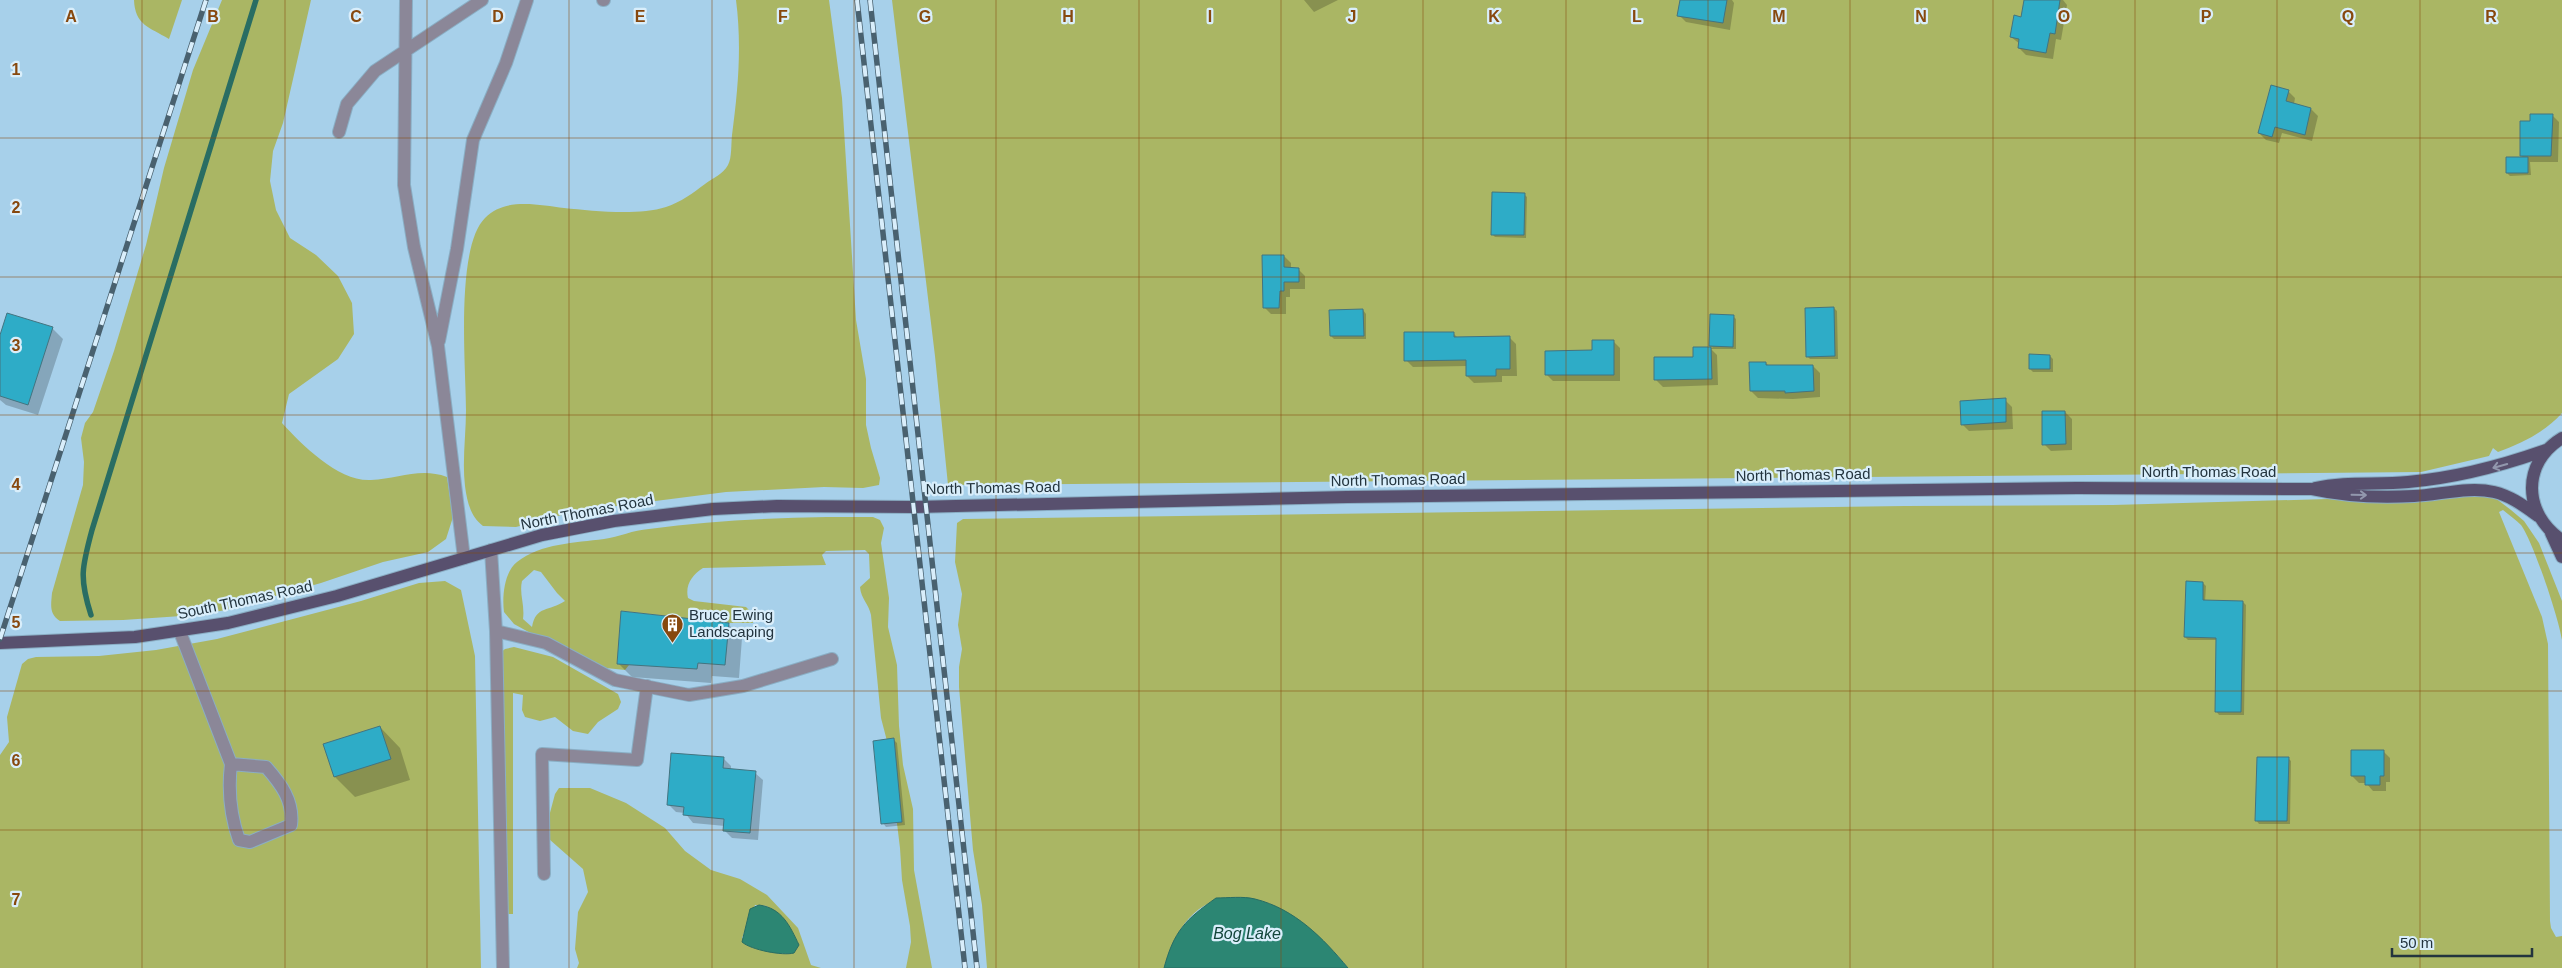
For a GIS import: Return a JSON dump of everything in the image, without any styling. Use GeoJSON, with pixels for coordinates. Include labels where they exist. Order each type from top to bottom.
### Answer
{"type":"FeatureCollection","features":[{"type":"Feature","properties":{"kind":"main road"},"geometry":{"type":"LineString","coordinates":[[2562,438],[2546,450],[2533,475],[2533,502],[2538,516],[2557,536],[2562,557]]}},
{"type":"Feature","properties":{"kind":"main road","name":"North Thomas Road"},"geometry":{"type":"LineString","coordinates":[[2311,489],[2336,483],[2433,480],[2488,469],[2546,450]]}},
{"type":"Feature","properties":{"kind":"main road","name":"North Thomas Road"},"geometry":{"type":"LineString","coordinates":[[491,550],[542,535],[614,521],[704,509],[777,506],[915,507],[1347,497],[2077,488],[2311,489],[2336,494],[2404,496],[2492,492],[2507,496],[2538,516]]}},
{"type":"Feature","properties":{"kind":"main road","name":"South Thomas Road"},"geometry":{"type":"LineString","coordinates":[[0,643],[180,632],[258,617],[491,550]]}},
{"type":"Feature","properties":{"kind":"lane"},"geometry":{"type":"LineString","coordinates":[[406,0],[404,186],[414,247],[438,346],[464,558]]}},
{"type":"Feature","properties":{"kind":"lane"},"geometry":{"type":"LineString","coordinates":[[339,132],[347,104],[375,71],[482,0]]}},
{"type":"Feature","properties":{"kind":"lane"},"geometry":{"type":"LineString","coordinates":[[438,346],[457,249],[473,140],[506,63],[527,0]]}},
{"type":"Feature","properties":{"kind":"lane"},"geometry":{"type":"LineString","coordinates":[[491,550],[496,631],[503,968]]}},
{"type":"Feature","properties":{"kind":"lane"},"geometry":{"type":"LineString","coordinates":[[496,631],[546,643],[615,680],[689,695],[743,686],[832,659]]}},
{"type":"Feature","properties":{"kind":"lane"},"geometry":{"type":"LineString","coordinates":[[180,632],[231,764],[228,786],[233,824],[239,840],[250,842],[291,825],[292,813],[282,785],[266,767],[231,764]]}},
{"type":"Feature","properties":{"kind":"lane"},"geometry":{"type":"LineString","coordinates":[[544,874],[542,754],[636,760],[647,686]]}},
{"type":"Feature","properties":{"kind":"shaded area"},"geometry":{"type":"Polygon","coordinates":[[[134,0],[182,0],[169,39],[149,28],[140,20],[134,0]]]}},
{"type":"Feature","properties":{"kind":"shaded area"},"geometry":{"type":"Polygon","coordinates":[[[222,0],[311,0],[283,123],[273,151],[270,181],[276,210],[290,238],[316,255],[338,276],[352,303],[354,334],[338,359],[289,394],[282,423],[322,461],[346,475],[371,480],[418,473],[437,474],[447,477],[453,517],[446,539],[428,552],[383,562],[321,583],[226,610],[196,615],[123,620],[60,621],[52,612],[52,593],[83,485],[84,462],[81,438],[85,423],[93,412],[114,351],[146,245],[164,168],[193,70],[222,0]]]}},
{"type":"Feature","properties":{"kind":"shaded area"},"geometry":{"type":"Polygon","coordinates":[[[736,0],[829,0],[842,98],[856,320],[866,379],[866,425],[880,478],[879,485],[863,488],[824,487],[726,492],[577,511],[516,527],[483,526],[475,518],[468,503],[464,467],[466,410],[464,310],[469,255],[476,233],[485,218],[493,211],[502,207],[533,204],[615,212],[655,210],[677,203],[718,176],[728,165],[730,159],[739,51],[736,0]]]}},
{"type":"Feature","properties":{"kind":"shaded area"},"geometry":{"type":"Polygon","coordinates":[[[892,0],[2562,0],[2562,413],[2540,432],[2507,449],[2498,452],[2493,448],[2489,456],[2421,472],[948,485],[935,356],[892,0]]]}},
{"type":"Feature","properties":{"kind":"shaded area"},"geometry":{"type":"Polygon","coordinates":[[[2490,494],[2524,521],[2539,543],[2562,601],[2562,640],[2545,581],[2526,534],[2521,525],[2503,510],[2499,512],[2542,617],[2548,644],[2550,921],[2551,928],[2556,937],[2562,936],[2562,968],[1348,968],[1338,956],[1269,907],[1252,899],[1234,897],[1205,905],[1194,914],[1176,938],[1164,968],[987,968],[982,905],[973,850],[959,687],[959,667],[962,649],[958,625],[962,594],[955,562],[957,523],[963,519],[1905,506],[2113,505],[2328,499],[2387,502],[2490,494]]]}},
{"type":"Feature","properties":{"kind":"shaded area"},"geometry":{"type":"Polygon","coordinates":[[[805,517],[873,517],[880,520],[884,528],[881,543],[889,598],[888,627],[897,665],[899,726],[903,765],[913,809],[914,870],[932,968],[906,968],[911,942],[910,926],[902,880],[887,741],[881,718],[871,615],[860,587],[870,578],[869,554],[865,550],[826,551],[822,555],[826,565],[703,568],[690,581],[687,593],[688,598],[694,601],[746,607],[751,612],[753,623],[729,623],[622,611],[617,663],[629,665],[625,670],[606,668],[552,639],[534,635],[514,624],[504,612],[503,599],[509,572],[517,562],[526,556],[547,547],[610,538],[632,532],[671,526],[805,517]],[[534,570],[522,581],[523,619],[532,627],[534,620],[540,612],[565,601],[541,572],[534,570]]]}},
{"type":"Feature","properties":{"kind":"shaded area"},"geometry":{"type":"Polygon","coordinates":[[[445,581],[461,590],[475,656],[481,968],[0,968],[0,755],[9,742],[7,717],[22,664],[28,659],[36,657],[99,656],[156,650],[217,639],[361,601],[419,583],[445,581]]]}},
{"type":"Feature","properties":{"kind":"shaded area"},"geometry":{"type":"Polygon","coordinates":[[[514,647],[553,657],[618,694],[621,702],[618,709],[598,722],[588,734],[573,731],[555,717],[540,721],[525,717],[522,710],[523,695],[513,693],[513,914],[504,914],[500,653],[505,649],[514,647]]]}},
{"type":"Feature","properties":{"kind":"shaded area"},"geometry":{"type":"Polygon","coordinates":[[[559,788],[590,788],[626,803],[665,828],[685,851],[711,870],[740,879],[767,895],[798,928],[811,965],[821,968],[577,968],[579,963],[575,949],[578,912],[588,892],[583,869],[549,839],[547,824],[555,794],[559,788]],[[755,905],[742,938],[775,953],[790,954],[767,906],[755,905]]]}},
{"type":"Feature","properties":{"kind":"water","name":"Bog Lake"},"geometry":{"type":"Polygon","coordinates":[[[1216,898],[1250,898],[1283,910],[1307,926],[1329,946],[1348,968],[1164,968],[1172,945],[1182,927],[1196,913],[1216,898]]]}},
{"type":"Feature","properties":{"kind":"water"},"geometry":{"type":"Polygon","coordinates":[[[759,905],[774,910],[784,919],[799,945],[794,953],[767,952],[752,948],[742,942],[750,909],[759,905]]]}},
{"type":"Feature","properties":{"kind":"building"},"geometry":{"type":"Polygon","coordinates":[[[1680,0],[1727,0],[1723,23],[1677,16],[1680,0]]]}},
{"type":"Feature","properties":{"kind":"building"},"geometry":{"type":"Polygon","coordinates":[[[2024,0],[2060,0],[2055,34],[2050,33],[2046,53],[2018,48],[2019,39],[2010,37],[2014,15],[2021,17],[2024,0]]]}},
{"type":"Feature","properties":{"kind":"building"},"geometry":{"type":"Polygon","coordinates":[[[2271,85],[2289,90],[2286,101],[2311,108],[2305,135],[2275,127],[2272,137],[2258,133],[2271,85]]]}},
{"type":"Feature","properties":{"kind":"building"},"geometry":{"type":"Polygon","coordinates":[[[2530,114],[2553,114],[2551,156],[2520,156],[2520,121],[2530,121],[2530,114]]]}},
{"type":"Feature","properties":{"kind":"building"},"geometry":{"type":"Polygon","coordinates":[[[2506,157],[2528,157],[2528,173],[2506,173],[2506,157]]]}},
{"type":"Feature","properties":{"kind":"building"},"geometry":{"type":"Polygon","coordinates":[[[1492,192],[1525,193],[1524,235],[1491,235],[1492,192]]]}},
{"type":"Feature","properties":{"kind":"building"},"geometry":{"type":"Polygon","coordinates":[[[1262,255],[1284,255],[1284,267],[1299,268],[1299,282],[1284,282],[1284,291],[1280,291],[1279,308],[1263,308],[1262,255]]]}},
{"type":"Feature","properties":{"kind":"building"},"geometry":{"type":"Polygon","coordinates":[[[1834,307],[1835,356],[1806,357],[1805,308],[1834,307]]]}},
{"type":"Feature","properties":{"kind":"building"},"geometry":{"type":"Polygon","coordinates":[[[1363,309],[1364,336],[1330,336],[1329,310],[1363,309]]]}},
{"type":"Feature","properties":{"kind":"building"},"geometry":{"type":"Polygon","coordinates":[[[7,313],[53,327],[28,405],[0,396],[0,335],[7,313]]]}},
{"type":"Feature","properties":{"kind":"building"},"geometry":{"type":"Polygon","coordinates":[[[1710,314],[1734,315],[1733,347],[1709,346],[1710,314]]]}},
{"type":"Feature","properties":{"kind":"building"},"geometry":{"type":"Polygon","coordinates":[[[1404,332],[1454,332],[1454,337],[1510,336],[1510,369],[1496,369],[1496,376],[1466,376],[1466,360],[1404,361],[1404,332]]]}},
{"type":"Feature","properties":{"kind":"building"},"geometry":{"type":"Polygon","coordinates":[[[1592,340],[1614,340],[1614,375],[1545,375],[1545,351],[1592,350],[1592,340]]]}},
{"type":"Feature","properties":{"kind":"building"},"geometry":{"type":"Polygon","coordinates":[[[1693,347],[1711,347],[1712,379],[1654,380],[1654,357],[1693,357],[1693,347]]]}},
{"type":"Feature","properties":{"kind":"building"},"geometry":{"type":"Polygon","coordinates":[[[2029,354],[2050,355],[2050,369],[2029,369],[2029,354]]]}},
{"type":"Feature","properties":{"kind":"building"},"geometry":{"type":"Polygon","coordinates":[[[1749,362],[1766,362],[1766,365],[1813,365],[1814,391],[1785,393],[1785,391],[1750,391],[1749,362]]]}},
{"type":"Feature","properties":{"kind":"building"},"geometry":{"type":"Polygon","coordinates":[[[2006,398],[2006,422],[1961,425],[1960,401],[2006,398]]]}},
{"type":"Feature","properties":{"kind":"building"},"geometry":{"type":"Polygon","coordinates":[[[2042,411],[2065,411],[2066,444],[2042,445],[2042,411]]]}},
{"type":"Feature","properties":{"kind":"building"},"geometry":{"type":"Polygon","coordinates":[[[2186,581],[2203,582],[2203,600],[2243,601],[2241,712],[2215,712],[2216,638],[2184,637],[2186,581]]]}},
{"type":"Feature","properties":{"kind":"building","name":"Bruce Ewing Landscaping"},"geometry":{"type":"Polygon","coordinates":[[[621,611],[729,623],[725,665],[698,663],[697,669],[617,664],[621,611]]]}},
{"type":"Feature","properties":{"kind":"building"},"geometry":{"type":"Polygon","coordinates":[[[380,726],[391,759],[334,777],[323,744],[380,726]]]}},
{"type":"Feature","properties":{"kind":"building"},"geometry":{"type":"Polygon","coordinates":[[[894,738],[902,822],[881,824],[873,741],[894,738]]]}},
{"type":"Feature","properties":{"kind":"building"},"geometry":{"type":"Polygon","coordinates":[[[2351,750],[2384,750],[2384,776],[2380,776],[2380,785],[2365,785],[2365,776],[2351,776],[2351,750]]]}},
{"type":"Feature","properties":{"kind":"building"},"geometry":{"type":"Polygon","coordinates":[[[671,753],[724,757],[723,768],[756,771],[750,833],[723,831],[724,819],[683,815],[684,807],[667,805],[671,753]]]}},
{"type":"Feature","properties":{"kind":"building"},"geometry":{"type":"Polygon","coordinates":[[[2257,757],[2289,757],[2287,821],[2255,821],[2257,757]]]}},
{"type":"Feature","properties":{"kind":"waterway"},"geometry":{"type":"LineString","coordinates":[[91,615],[83,582],[83,572],[92,530],[256,0]]}},
{"type":"Feature","properties":{"kind":"railway"},"geometry":{"type":"LineString","coordinates":[[0,639],[206,0]]}},
{"type":"Feature","properties":{"kind":"railway"},"geometry":{"type":"LineString","coordinates":[[857,0],[965,968]]}},
{"type":"Feature","properties":{"kind":"railway"},"geometry":{"type":"LineString","coordinates":[[870,0],[977,968]]}},
{"type":"Feature","properties":{"kind":"place","name":"Bruce Ewing Landscaping"},"geometry":{"type":"Point","coordinates":[673,643]}}]}
